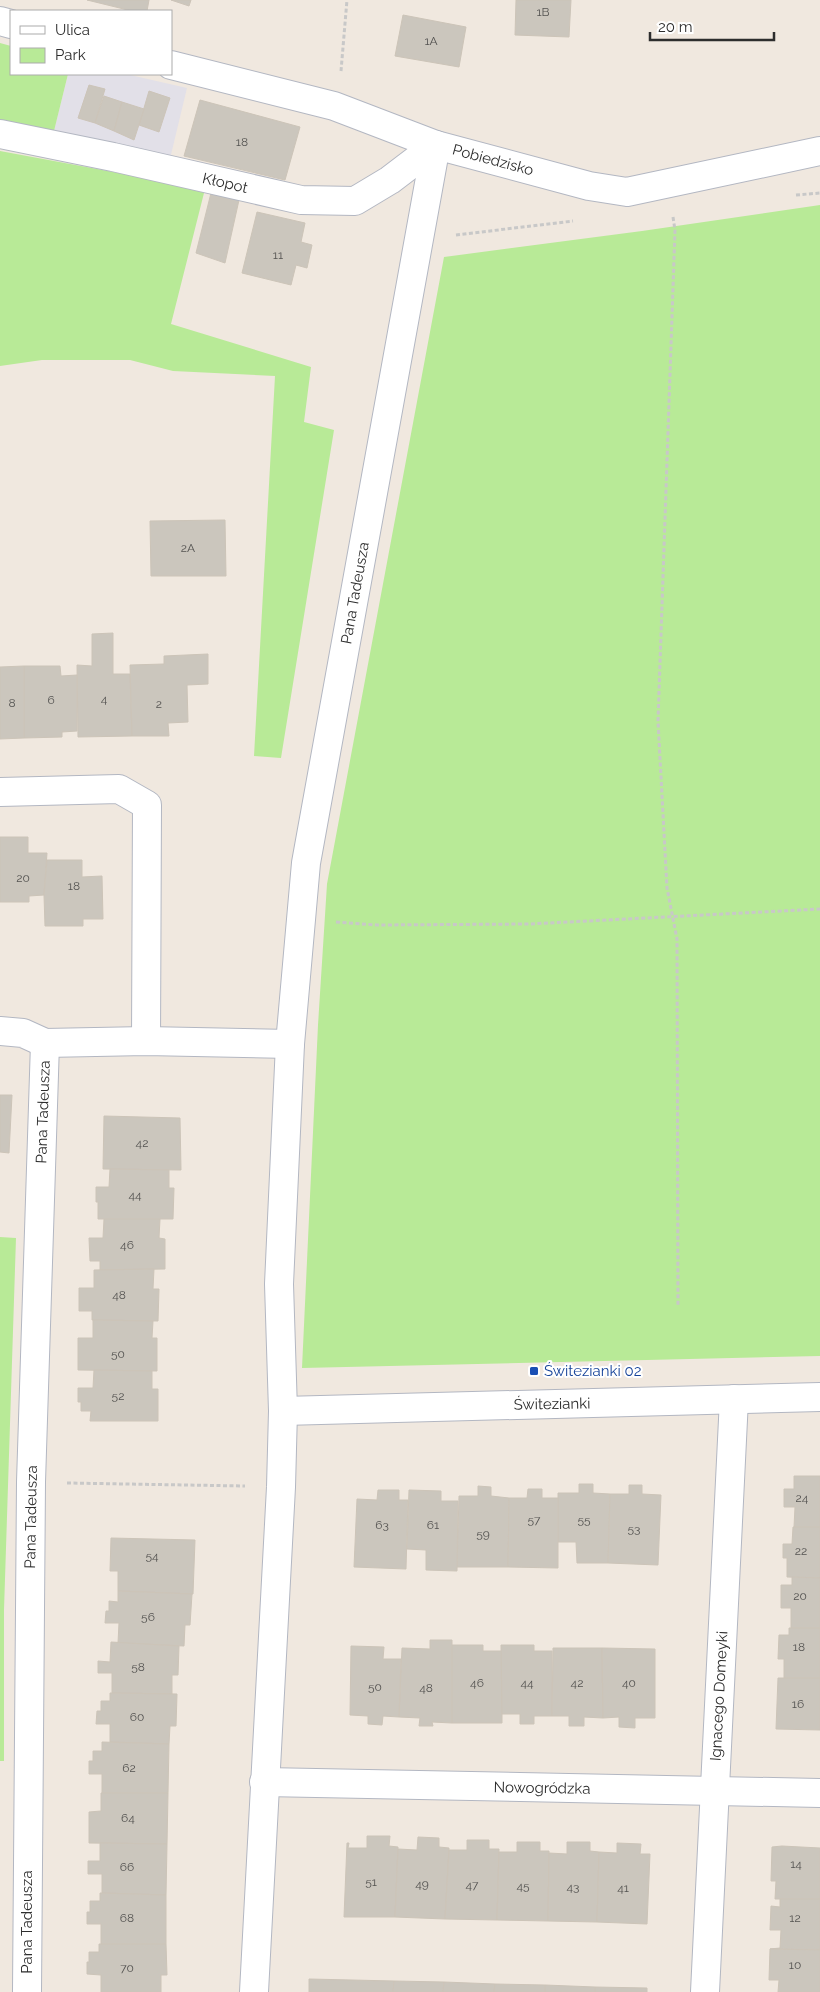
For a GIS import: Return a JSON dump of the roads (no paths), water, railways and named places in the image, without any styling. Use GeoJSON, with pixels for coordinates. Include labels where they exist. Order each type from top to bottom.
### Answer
{"type":"FeatureCollection","features":[{"type":"Feature","properties":{"kind":"street","name":"Pobiedzisko"},"geometry":{"type":"LineString","coordinates":[[172,65],[334,106],[436,145],[589,186],[627,192],[820,151]]}},
{"type":"Feature","properties":{"kind":"street","name":"Kłopot"},"geometry":{"type":"LineString","coordinates":[[0,134],[113,157],[301,200],[355,201],[390,180],[436,145]]}},
{"type":"Feature","properties":{"kind":"street","name":"Pana Tadeusza"},"geometry":{"type":"LineString","coordinates":[[254,1992],[281,1487],[283,1411],[279,1284],[290,1044],[306,864],[436,145]]}},
{"type":"Feature","properties":{"kind":"street"},"geometry":{"type":"LineString","coordinates":[[0,792],[119,788],[147,805],[146,1041]]}},
{"type":"Feature","properties":{"kind":"street","name":"Pana Tadeusza"},"geometry":{"type":"LineString","coordinates":[[0,1032],[23,1032],[45,1043],[146,1041],[290,1044]]}},
{"type":"Feature","properties":{"kind":"street","name":"Pana Tadeusza"},"geometry":{"type":"LineString","coordinates":[[26,1992],[31,1482],[45,1043]]}},
{"type":"Feature","properties":{"kind":"street","name":"Świtezianki"},"geometry":{"type":"LineString","coordinates":[[283,1411],[820,1397]]}},
{"type":"Feature","properties":{"kind":"street","name":"Ignacego Domeyki"},"geometry":{"type":"LineString","coordinates":[[705,1992],[734,1400]]}},
{"type":"Feature","properties":{"kind":"street","name":"Nowogródzka"},"geometry":{"type":"LineString","coordinates":[[264,1782],[820,1794]]}},
{"type":"Feature","properties":{"kind":"place","name":"Świtezianki 02"},"geometry":{"type":"Point","coordinates":[534,1371]}}]}
